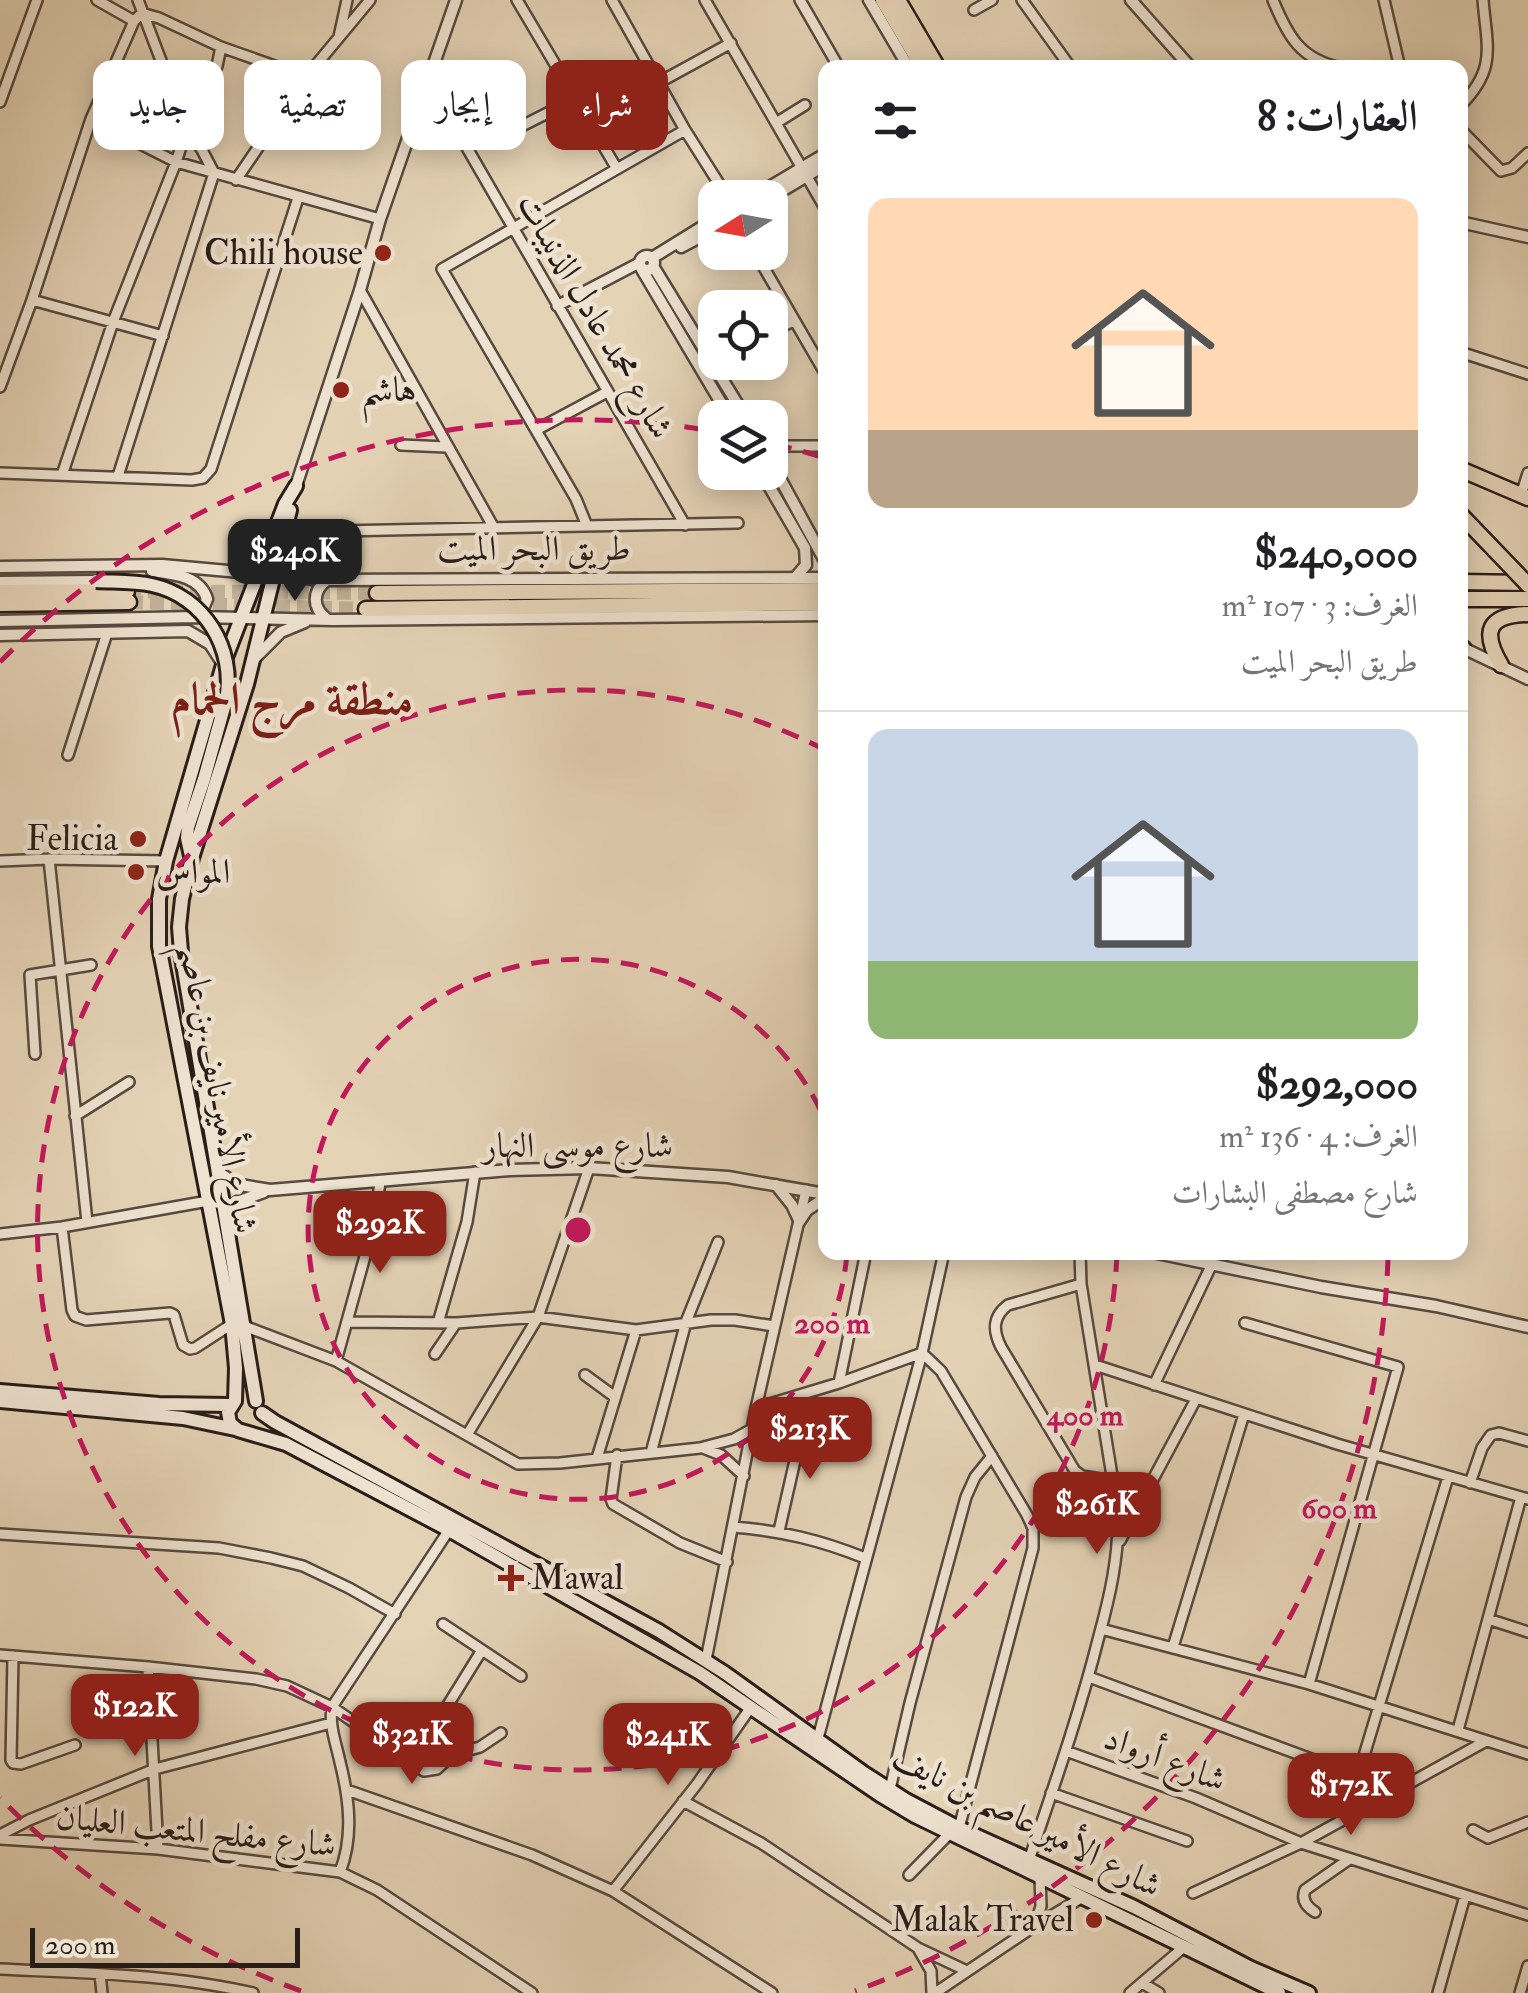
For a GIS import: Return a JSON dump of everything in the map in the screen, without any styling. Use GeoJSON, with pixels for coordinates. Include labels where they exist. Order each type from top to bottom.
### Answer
{"type":"FeatureCollection","features":[{"type":"Feature","properties":{"kind":"main road"},"geometry":{"type":"LineString","coordinates":[[883,0],[918,60]]}},
{"type":"Feature","properties":{"kind":"main road"},"geometry":{"type":"LineString","coordinates":[[898,0],[933,60]]}},
{"type":"Feature","properties":{"kind":"main road"},"geometry":{"type":"LineString","coordinates":[[1468,472],[1524,496]]}},
{"type":"Feature","properties":{"kind":"main road","name":"شارع الأمير نايف بن عاصم"},"geometry":{"type":"LineString","coordinates":[[233,1403],[238,1325],[226,1221],[180,939],[182,899],[254,658],[296,486]]}},
{"type":"Feature","properties":{"kind":"main road","name":"شارع الأمير نايف بن عاصم"},"geometry":{"type":"LineString","coordinates":[[259,1407],[208,1201],[159,946],[159,898],[166,861],[223,665],[284,504],[296,486]]}},
{"type":"Feature","properties":{"kind":"main road"},"geometry":{"type":"LineString","coordinates":[[1468,522],[1528,584]]}},
{"type":"Feature","properties":{"kind":"main road"},"geometry":{"type":"LineString","coordinates":[[96,582],[150,584],[172,591],[212,625],[224,653],[226,700],[188,828],[192,858]]}},
{"type":"Feature","properties":{"kind":"main road"},"geometry":{"type":"LineString","coordinates":[[1468,582],[1528,584]]}},
{"type":"Feature","properties":{"kind":"main road"},"geometry":{"type":"LineString","coordinates":[[1468,599],[1492,582]]}},
{"type":"Feature","properties":{"kind":"main road","name":"طريق البحر الميت"},"geometry":{"type":"LineString","coordinates":[[376,593],[818,590]]}},
{"type":"Feature","properties":{"kind":"main road"},"geometry":{"type":"LineString","coordinates":[[0,592],[128,596],[0,604]]}},
{"type":"Feature","properties":{"kind":"main road"},"geometry":{"type":"LineString","coordinates":[[1468,599],[1528,599]]}},
{"type":"Feature","properties":{"kind":"main road"},"geometry":{"type":"LineString","coordinates":[[366,609],[818,604]]}},
{"type":"Feature","properties":{"kind":"main road"},"geometry":{"type":"LineString","coordinates":[[1501,665],[1492,648],[1492,626],[1504,616],[1528,614]]}},
{"type":"Feature","properties":{"kind":"main road"},"geometry":{"type":"LineString","coordinates":[[0,1391],[158,1404],[233,1403],[246,1397],[259,1407],[262,1420],[246,1430],[229,1420],[233,1403]]}},
{"type":"Feature","properties":{"kind":"main road","name":"شارع الأمير عاصم بن نايف"},"geometry":{"type":"LineString","coordinates":[[0,1401],[171,1416],[246,1430],[286,1444],[449,1530],[700,1673],[880,1795],[1279,1993]]}},
{"type":"Feature","properties":{"kind":"main road","name":"شارع الأمير عاصم بن نايف"},"geometry":{"type":"LineString","coordinates":[[259,1407],[275,1422],[706,1660],[954,1831],[1134,1907],[1251,1968],[1309,1993]]}},
{"type":"Feature","properties":{"kind":"street"},"geometry":{"type":"LineString","coordinates":[[0,102],[36,0]]}},
{"type":"Feature","properties":{"kind":"street"},"geometry":{"type":"LineString","coordinates":[[98,0],[134,21]]}},
{"type":"Feature","properties":{"kind":"street"},"geometry":{"type":"LineString","coordinates":[[138,0],[162,60]]}},
{"type":"Feature","properties":{"kind":"street"},"geometry":{"type":"LineString","coordinates":[[338,40],[348,0]]}},
{"type":"Feature","properties":{"kind":"street"},"geometry":{"type":"LineString","coordinates":[[320,60],[370,0]]}},
{"type":"Feature","properties":{"kind":"street"},"geometry":{"type":"LineString","coordinates":[[436,60],[456,0]]}},
{"type":"Feature","properties":{"kind":"street"},"geometry":{"type":"LineString","coordinates":[[517,0],[552,60]]}},
{"type":"Feature","properties":{"kind":"street"},"geometry":{"type":"LineString","coordinates":[[612,0],[646,60]]}},
{"type":"Feature","properties":{"kind":"street"},"geometry":{"type":"LineString","coordinates":[[705,0],[818,196]]}},
{"type":"Feature","properties":{"kind":"street"},"geometry":{"type":"LineString","coordinates":[[800,0],[835,60]]}},
{"type":"Feature","properties":{"kind":"street"},"geometry":{"type":"LineString","coordinates":[[869,0],[904,60]]}},
{"type":"Feature","properties":{"kind":"street"},"geometry":{"type":"LineString","coordinates":[[974,10],[992,0]]}},
{"type":"Feature","properties":{"kind":"street"},"geometry":{"type":"LineString","coordinates":[[1022,0],[1065,60]]}},
{"type":"Feature","properties":{"kind":"street"},"geometry":{"type":"LineString","coordinates":[[1131,0],[1184,60]]}},
{"type":"Feature","properties":{"kind":"street"},"geometry":{"type":"LineString","coordinates":[[1273,0],[1287,32],[1317,60]]}},
{"type":"Feature","properties":{"kind":"street"},"geometry":{"type":"LineString","coordinates":[[1384,0],[1395,60]]}},
{"type":"Feature","properties":{"kind":"street"},"geometry":{"type":"LineString","coordinates":[[1468,97],[1487,65],[1483,0]]}},
{"type":"Feature","properties":{"kind":"street"},"geometry":{"type":"LineString","coordinates":[[0,386],[91,119],[134,21],[145,14],[259,60]]}},
{"type":"Feature","properties":{"kind":"street"},"geometry":{"type":"LineString","coordinates":[[668,78],[731,43]]}},
{"type":"Feature","properties":{"kind":"street"},"geometry":{"type":"LineString","coordinates":[[218,60],[220,47]]}},
{"type":"Feature","properties":{"kind":"street"},"geometry":{"type":"LineString","coordinates":[[668,100],[717,180]]}},
{"type":"Feature","properties":{"kind":"street"},"geometry":{"type":"LineString","coordinates":[[776,123],[805,105]]}},
{"type":"Feature","properties":{"kind":"street"},"geometry":{"type":"LineString","coordinates":[[91,119],[176,162],[380,219]]}},
{"type":"Feature","properties":{"kind":"street"},"geometry":{"type":"LineString","coordinates":[[587,526],[576,499],[442,269],[685,130]]}},
{"type":"Feature","properties":{"kind":"street"},"geometry":{"type":"LineString","coordinates":[[1468,137],[1502,170],[1512,168],[1528,152]]}},
{"type":"Feature","properties":{"kind":"street"},"geometry":{"type":"LineString","coordinates":[[62,475],[113,322],[180,150]]}},
{"type":"Feature","properties":{"kind":"street"},"geometry":{"type":"LineString","coordinates":[[118,476],[214,174],[202,150]]}},
{"type":"Feature","properties":{"kind":"street"},"geometry":{"type":"LineString","coordinates":[[236,180],[256,150]]}},
{"type":"Feature","properties":{"kind":"street"},"geometry":{"type":"LineString","coordinates":[[296,486],[404,150]]}},
{"type":"Feature","properties":{"kind":"street","name":"شارع محمد عادل الذنيبات"},"geometry":{"type":"LineString","coordinates":[[467,150],[685,525]]}},
{"type":"Feature","properties":{"kind":"street"},"geometry":{"type":"LineString","coordinates":[[605,150],[617,169]]}},
{"type":"Feature","properties":{"kind":"street"},"geometry":{"type":"LineString","coordinates":[[788,184],[818,160]]}},
{"type":"Feature","properties":{"kind":"street"},"geometry":{"type":"LineString","coordinates":[[788,180],[818,167]]}},
{"type":"Feature","properties":{"kind":"street"},"geometry":{"type":"LineString","coordinates":[[0,473],[203,478],[211,469],[298,198]]}},
{"type":"Feature","properties":{"kind":"street"},"geometry":{"type":"LineString","coordinates":[[1468,224],[1528,236]]}},
{"type":"Feature","properties":{"kind":"street"},"geometry":{"type":"LineString","coordinates":[[648,263],[698,230]]}},
{"type":"Feature","properties":{"kind":"street"},"geometry":{"type":"LineString","coordinates":[[556,306],[698,238]]}},
{"type":"Feature","properties":{"kind":"street"},"geometry":{"type":"LineString","coordinates":[[648,263],[698,335]]}},
{"type":"Feature","properties":{"kind":"street"},"geometry":{"type":"LineString","coordinates":[[648,263],[698,361]]}},
{"type":"Feature","properties":{"kind":"street"},"geometry":{"type":"LineString","coordinates":[[765,270],[818,361]]}},
{"type":"Feature","properties":{"kind":"street"},"geometry":{"type":"LineString","coordinates":[[360,290],[494,528]]}},
{"type":"Feature","properties":{"kind":"street"},"geometry":{"type":"LineString","coordinates":[[32,300],[163,336]]}},
{"type":"Feature","properties":{"kind":"street"},"geometry":{"type":"LineString","coordinates":[[788,324],[794,320]]}},
{"type":"Feature","properties":{"kind":"street"},"geometry":{"type":"LineString","coordinates":[[1468,355],[1528,374]]}},
{"type":"Feature","properties":{"kind":"street"},"geometry":{"type":"LineString","coordinates":[[536,430],[607,392]]}},
{"type":"Feature","properties":{"kind":"street"},"geometry":{"type":"LineString","coordinates":[[401,445],[446,447]]}},
{"type":"Feature","properties":{"kind":"street"},"geometry":{"type":"LineString","coordinates":[[788,446],[818,446]]}},
{"type":"Feature","properties":{"kind":"street"},"geometry":{"type":"LineString","coordinates":[[1524,496],[1528,473]]}},
{"type":"Feature","properties":{"kind":"street"},"geometry":{"type":"LineString","coordinates":[[771,490],[805,548],[806,565],[794,578]]}},
{"type":"Feature","properties":{"kind":"street"},"geometry":{"type":"LineString","coordinates":[[786,490],[818,548]]}},
{"type":"Feature","properties":{"kind":"street"},"geometry":{"type":"LineString","coordinates":[[339,531],[738,523]]}},
{"type":"Feature","properties":{"kind":"street"},"geometry":{"type":"LineString","coordinates":[[285,532],[292,558],[312,579]]}},
{"type":"Feature","properties":{"kind":"street"},"geometry":{"type":"LineString","coordinates":[[225,570],[246,565],[267,552]]}},
{"type":"Feature","properties":{"kind":"street","name":"طريق البحر الميت"},"geometry":{"type":"LineString","coordinates":[[77,566],[162,565],[328,580],[818,578]]}},
{"type":"Feature","properties":{"kind":"street"},"geometry":{"type":"LineString","coordinates":[[0,568],[77,566],[160,572],[197,582],[205,592],[207,599],[195,617]]}},
{"type":"Feature","properties":{"kind":"street"},"geometry":{"type":"LineString","coordinates":[[328,580],[318,590],[316,604],[323,616],[332,620]]}},
{"type":"Feature","properties":{"kind":"street"},"geometry":{"type":"LineString","coordinates":[[0,582],[96,582]]}},
{"type":"Feature","properties":{"kind":"street"},"geometry":{"type":"LineString","coordinates":[[0,621],[818,615]]}},
{"type":"Feature","properties":{"kind":"street"},"geometry":{"type":"LineString","coordinates":[[254,658],[281,632],[316,620]]}},
{"type":"Feature","properties":{"kind":"street"},"geometry":{"type":"LineString","coordinates":[[0,635],[188,631],[210,644],[223,665]]}},
{"type":"Feature","properties":{"kind":"street"},"geometry":{"type":"LineString","coordinates":[[68,756],[107,633]]}},
{"type":"Feature","properties":{"kind":"street"},"geometry":{"type":"LineString","coordinates":[[1468,650],[1528,679]]}},
{"type":"Feature","properties":{"kind":"street"},"geometry":{"type":"LineString","coordinates":[[49,859],[87,1222]]}},
{"type":"Feature","properties":{"kind":"street"},"geometry":{"type":"LineString","coordinates":[[0,861],[166,861]]}},
{"type":"Feature","properties":{"kind":"street"},"geometry":{"type":"LineString","coordinates":[[34,1054],[30,975],[91,965]]}},
{"type":"Feature","properties":{"kind":"street"},"geometry":{"type":"LineString","coordinates":[[75,1116],[129,1082]]}},
{"type":"Feature","properties":{"kind":"street"},"geometry":{"type":"LineString","coordinates":[[467,1435],[538,1317],[589,1168]]}},
{"type":"Feature","properties":{"kind":"street","name":"شارع موسى النهار"},"geometry":{"type":"LineString","coordinates":[[216,1170],[235,1184],[270,1190],[476,1172],[589,1168],[728,1177],[818,1194]]}},
{"type":"Feature","properties":{"kind":"street"},"geometry":{"type":"LineString","coordinates":[[438,1323],[467,1222],[476,1172]]}},
{"type":"Feature","properties":{"kind":"street"},"geometry":{"type":"LineString","coordinates":[[336,1361],[375,1220],[380,1182]]}},
{"type":"Feature","properties":{"kind":"street"},"geometry":{"type":"LineString","coordinates":[[776,1184],[799,1222]]}},
{"type":"Feature","properties":{"kind":"street","name":"شارع موسى النهار"},"geometry":{"type":"LineString","coordinates":[[226,1221],[237,1202],[270,1190]]}},
{"type":"Feature","properties":{"kind":"street"},"geometry":{"type":"LineString","coordinates":[[706,1660],[756,1408],[806,1190]]}},
{"type":"Feature","properties":{"kind":"street"},"geometry":{"type":"LineString","coordinates":[[0,1234],[208,1201]]}},
{"type":"Feature","properties":{"kind":"street"},"geometry":{"type":"LineString","coordinates":[[799,1222],[818,1201]]}},
{"type":"Feature","properties":{"kind":"street"},"geometry":{"type":"LineString","coordinates":[[62,1227],[72,1310],[79,1318],[170,1313],[183,1345],[190,1349],[238,1325],[336,1361],[518,1464],[700,1448],[734,1439],[752,1429]]}},
{"type":"Feature","properties":{"kind":"street"},"geometry":{"type":"LineString","coordinates":[[650,1453],[686,1322],[718,1242]]}},
{"type":"Feature","properties":{"kind":"street"},"geometry":{"type":"LineString","coordinates":[[840,1383],[864,1260]]}},
{"type":"Feature","properties":{"kind":"street"},"geometry":{"type":"LineString","coordinates":[[818,1738],[922,1353],[942,1260]]}},
{"type":"Feature","properties":{"kind":"street"},"geometry":{"type":"LineString","coordinates":[[1029,1860],[1089,1677],[1118,1544],[1118,1514],[1080,1260]]}},
{"type":"Feature","properties":{"kind":"street"},"geometry":{"type":"LineString","coordinates":[[1192,1260],[1436,1306],[1528,1328]]}},
{"type":"Feature","properties":{"kind":"street"},"geometry":{"type":"LineString","coordinates":[[1154,1384],[1212,1264]]}},
{"type":"Feature","properties":{"kind":"street"},"geometry":{"type":"LineString","coordinates":[[1081,1284],[1008,1306],[996,1320],[995,1333],[1078,1474],[1112,1481]]}},
{"type":"Feature","properties":{"kind":"street"},"geometry":{"type":"LineString","coordinates":[[348,1322],[438,1323],[538,1317],[636,1330],[735,1320],[774,1326]]}},
{"type":"Feature","properties":{"kind":"street"},"geometry":{"type":"LineString","coordinates":[[435,1354],[456,1322]]}},
{"type":"Feature","properties":{"kind":"street"},"geometry":{"type":"LineString","coordinates":[[1246,1323],[1398,1367],[1309,1684]]}},
{"type":"Feature","properties":{"kind":"street"},"geometry":{"type":"LineString","coordinates":[[597,1458],[636,1330]]}},
{"type":"Feature","properties":{"kind":"street"},"geometry":{"type":"LineString","coordinates":[[756,1408],[922,1353]]}},
{"type":"Feature","properties":{"kind":"street"},"geometry":{"type":"LineString","coordinates":[[908,1875],[954,1831],[1034,1548],[1033,1528],[992,1456],[941,1371],[922,1353]]}},
{"type":"Feature","properties":{"kind":"street"},"geometry":{"type":"LineString","coordinates":[[1095,1365],[1196,1400],[1524,1498],[1458,1730]]}},
{"type":"Feature","properties":{"kind":"street"},"geometry":{"type":"LineString","coordinates":[[586,1375],[616,1397]]}},
{"type":"Feature","properties":{"kind":"street"},"geometry":{"type":"LineString","coordinates":[[1118,1544],[1196,1400]]}},
{"type":"Feature","properties":{"kind":"street"},"geometry":{"type":"LineString","coordinates":[[1173,1647],[1244,1414]]}},
{"type":"Feature","properties":{"kind":"street"},"geometry":{"type":"LineString","coordinates":[[779,1531],[802,1424]]}},
{"type":"Feature","properties":{"kind":"street"},"geometry":{"type":"LineString","coordinates":[[1470,1482],[1491,1434],[1528,1441]]}},
{"type":"Feature","properties":{"kind":"street"},"geometry":{"type":"LineString","coordinates":[[700,1448],[721,1455],[744,1476]]}},
{"type":"Feature","properties":{"kind":"street"},"geometry":{"type":"LineString","coordinates":[[617,1456],[613,1504],[680,1543],[727,1562]]}},
{"type":"Feature","properties":{"kind":"street"},"geometry":{"type":"LineString","coordinates":[[890,1789],[966,1496],[974,1478],[992,1456]]}},
{"type":"Feature","properties":{"kind":"street"},"geometry":{"type":"LineString","coordinates":[[1089,1677],[1342,1770],[1354,1769],[1362,1759],[1448,1477]]}},
{"type":"Feature","properties":{"kind":"street"},"geometry":{"type":"LineString","coordinates":[[734,1527],[779,1531],[828,1543],[865,1558]]}},
{"type":"Feature","properties":{"kind":"street"},"geometry":{"type":"LineString","coordinates":[[340,1872],[348,1838],[347,1790],[331,1722],[332,1707],[449,1530]]}},
{"type":"Feature","properties":{"kind":"street"},"geometry":{"type":"LineString","coordinates":[[0,1534],[219,1548],[271,1558],[303,1566],[395,1614]]}},
{"type":"Feature","properties":{"kind":"street"},"geometry":{"type":"LineString","coordinates":[[1488,1619],[1528,1632]]}},
{"type":"Feature","properties":{"kind":"street"},"geometry":{"type":"LineString","coordinates":[[443,1624],[521,1676]]}},
{"type":"Feature","properties":{"kind":"street"},"geometry":{"type":"LineString","coordinates":[[1101,1628],[1309,1684],[1528,1754]]}},
{"type":"Feature","properties":{"kind":"street"},"geometry":{"type":"LineString","coordinates":[[412,1764],[482,1650]]}},
{"type":"Feature","properties":{"kind":"street"},"geometry":{"type":"LineString","coordinates":[[0,1655],[148,1666],[287,1686],[332,1707],[424,1771],[433,1771],[452,1756],[501,1733]]}},
{"type":"Feature","properties":{"kind":"street"},"geometry":{"type":"LineString","coordinates":[[14,1656],[10,1760],[20,1764],[75,1746]]}},
{"type":"Feature","properties":{"kind":"street"},"geometry":{"type":"LineString","coordinates":[[148,1666],[158,1849]]}},
{"type":"Feature","properties":{"kind":"street"},"geometry":{"type":"LineString","coordinates":[[613,1890],[697,1784],[751,1706]]}},
{"type":"Feature","properties":{"kind":"street"},"geometry":{"type":"LineString","coordinates":[[0,1838],[29,1820],[155,1769],[331,1722]]}},
{"type":"Feature","properties":{"kind":"street"},"geometry":{"type":"LineString","coordinates":[[1193,1893],[1301,1843],[1486,1741]]}},
{"type":"Feature","properties":{"kind":"street","name":"شارع أرواد"},"geometry":{"type":"LineString","coordinates":[[1066,1751],[1196,1798],[1348,1860],[1528,1915]]}},
{"type":"Feature","properties":{"kind":"street"},"geometry":{"type":"LineString","coordinates":[[347,1790],[532,1855],[613,1890],[772,1993]]}},
{"type":"Feature","properties":{"kind":"street"},"geometry":{"type":"LineString","coordinates":[[1051,1793],[1188,1841]]}},
{"type":"Feature","properties":{"kind":"street"},"geometry":{"type":"LineString","coordinates":[[683,1801],[761,1844],[918,1948],[968,1970]]}},
{"type":"Feature","properties":{"kind":"street"},"geometry":{"type":"LineString","coordinates":[[1473,1830],[1488,1838],[1528,1822]]}},
{"type":"Feature","properties":{"kind":"street","name":"شارع مفلح المتعب العليان"},"geometry":{"type":"LineString","coordinates":[[0,1838],[158,1849],[340,1872],[377,1890],[532,1993]]}},
{"type":"Feature","properties":{"kind":"street"},"geometry":{"type":"LineString","coordinates":[[1315,1912],[1306,1904],[1306,1890],[1348,1860]]}},
{"type":"Feature","properties":{"kind":"street"},"geometry":{"type":"LineString","coordinates":[[1036,1925],[1042,1906],[1040,1877]]}},
{"type":"Feature","properties":{"kind":"street"},"geometry":{"type":"LineString","coordinates":[[1438,1993],[1465,1896]]}},
{"type":"Feature","properties":{"kind":"street"},"geometry":{"type":"LineString","coordinates":[[918,1948],[931,1970],[934,1993],[1083,1897]]}},
{"type":"Feature","properties":{"kind":"street"},"geometry":{"type":"LineString","coordinates":[[1130,1993],[1184,1948]]}},
{"type":"Feature","properties":{"kind":"street"},"geometry":{"type":"LineString","coordinates":[[1523,1990],[1528,1966]]}},
{"type":"Feature","properties":{"kind":"street"},"geometry":{"type":"LineString","coordinates":[[0,1969],[100,1974],[253,1993]]}},
{"type":"Feature","properties":{"kind":"street"},"geometry":{"type":"LineString","coordinates":[[100,1974],[102,1993]]}},
{"type":"Feature","properties":{"kind":"street"},"geometry":{"type":"LineString","coordinates":[[1142,1983],[1159,1993]]}},
{"type":"Feature","properties":{"kind":"tunnel"},"geometry":{"type":"LineString","coordinates":[[127,591],[377,593]]}},
{"type":"Feature","properties":{"kind":"tunnel"},"geometry":{"type":"LineString","coordinates":[[129,602],[366,609]]}},
{"type":"Feature","properties":{"kind":"place","name":"Chili house"},"geometry":{"type":"Point","coordinates":[383,253]}},
{"type":"Feature","properties":{"kind":"place","name":"هاشم"},"geometry":{"type":"Point","coordinates":[341,390]}},
{"type":"Feature","properties":{"kind":"place","name":"Felicia"},"geometry":{"type":"Point","coordinates":[138,839]}},
{"type":"Feature","properties":{"kind":"place","name":"المواس"},"geometry":{"type":"Point","coordinates":[136,872]}},
{"type":"Feature","properties":{"kind":"place","name":"Mawal"},"geometry":{"type":"Point","coordinates":[511,1578]}},
{"type":"Feature","properties":{"kind":"place","name":"Malak Travel"},"geometry":{"type":"Point","coordinates":[1094,1920]}},
{"type":"Feature","properties":{"kind":"district","name":"منطقة مرج الحمام"},"geometry":{"type":"Point","coordinates":[292,700]}}]}
